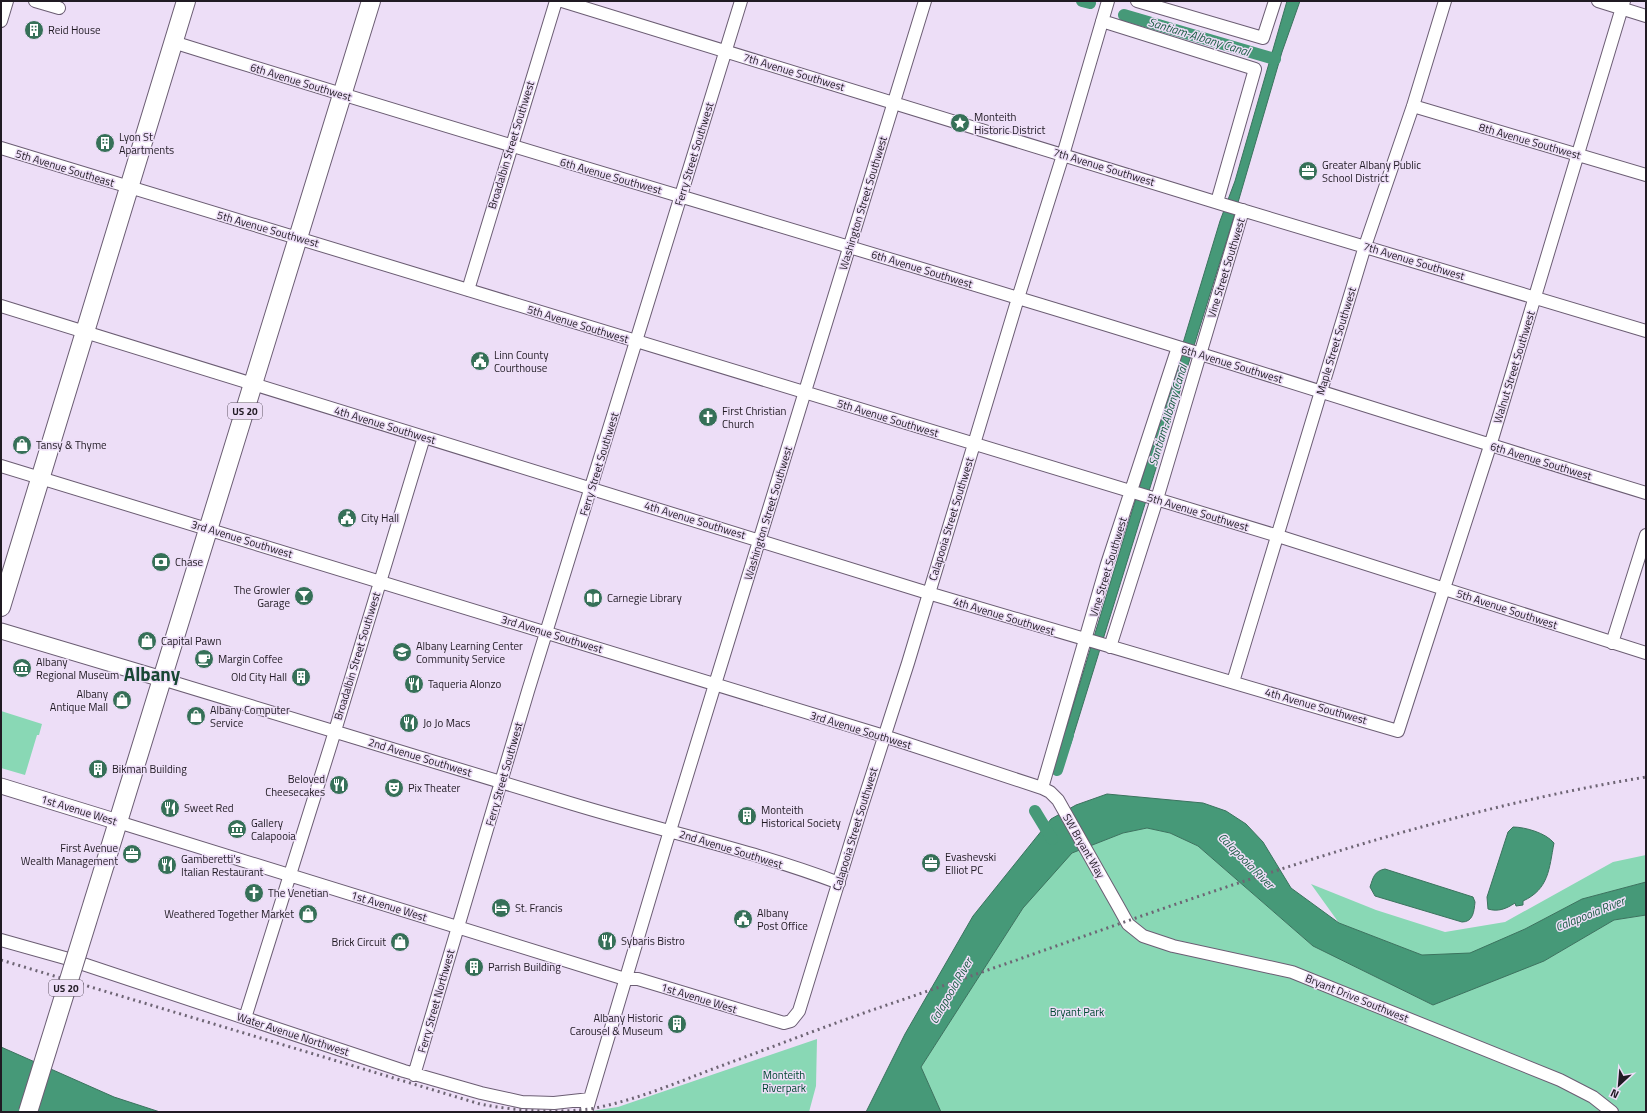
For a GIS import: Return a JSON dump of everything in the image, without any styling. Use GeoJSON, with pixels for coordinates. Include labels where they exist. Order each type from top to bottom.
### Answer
{"type":"FeatureCollection","features":[{"type":"Feature","properties":{"kind":"highway"},"geometry":{"type":"LineString","coordinates":[[1,607],[186,1]]}},
{"type":"Feature","properties":{"kind":"highway","name":"US 20"},"geometry":{"type":"LineString","coordinates":[[28,1112],[371,1]]}},
{"type":"Feature","properties":{"kind":"main road","name":"2nd Avenue Southwest"},"geometry":{"type":"LineString","coordinates":[[1,632],[162,679]]}},
{"type":"Feature","properties":{"kind":"main road","name":"1st Avenue West"},"geometry":{"type":"LineString","coordinates":[[1,786],[118,822]]}},
{"type":"Feature","properties":{"kind":"street"},"geometry":{"type":"LineString","coordinates":[[1,21],[7,1]]}},
{"type":"Feature","properties":{"kind":"street"},"geometry":{"type":"LineString","coordinates":[[35,1],[59,8]]}},
{"type":"Feature","properties":{"kind":"street","name":"Broadalbin Street Southwest"},"geometry":{"type":"LineString","coordinates":[[468,290],[556,1]]}},
{"type":"Feature","properties":{"kind":"street","name":"7th Avenue Southwest"},"geometry":{"type":"LineString","coordinates":[[562,1],[1230,206],[1646,331]]}},
{"type":"Feature","properties":{"kind":"street","name":"Ferry Street Southwest"},"geometry":{"type":"LineString","coordinates":[[457,927],[741,1]]}},
{"type":"Feature","properties":{"kind":"street","name":"Washington Street Southwest"},"geometry":{"type":"LineString","coordinates":[[586,1112],[670,831],[850,248],[924,1]]}},
{"type":"Feature","properties":{"kind":"street","name":"Calapooia Street Southwest"},"geometry":{"type":"LineString","coordinates":[[778,1021],[784,1023],[791,1021],[799,1011],[908,663],[1018,298],[1063,155],[1108,1]]}},
{"type":"Feature","properties":{"kind":"street"},"geometry":{"type":"LineString","coordinates":[[1137,1],[1263,38],[1275,1]]}},
{"type":"Feature","properties":{"kind":"street","name":"Maple Street Southwest"},"geometry":{"type":"LineString","coordinates":[[1233,682],[1365,246],[1413,106],[1445,1]]}},
{"type":"Feature","properties":{"kind":"street"},"geometry":{"type":"LineString","coordinates":[[1598,1],[1623,5],[1646,16]]}},
{"type":"Feature","properties":{"kind":"street","name":"Walnut Street Southwest"},"geometry":{"type":"LineString","coordinates":[[1398,731],[1490,446],[1623,5]]}},
{"type":"Feature","properties":{"kind":"street","name":"Vine Street Southwest"},"geometry":{"type":"LineString","coordinates":[[1102,21],[1255,69],[1230,206],[1197,352],[1107,646]]}},
{"type":"Feature","properties":{"kind":"street","name":"6th Avenue Southwest"},"geometry":{"type":"LineString","coordinates":[[173,42],[511,146],[681,196],[1179,348],[1197,352],[1490,446],[1646,493]]}},
{"type":"Feature","properties":{"kind":"street","name":"8th Avenue Southwest"},"geometry":{"type":"LineString","coordinates":[[1413,106],[1646,176]]}},
{"type":"Feature","properties":{"kind":"street","name":"5th Avenue Southeast"},"geometry":{"type":"LineString","coordinates":[[1,148],[129,188]]}},
{"type":"Feature","properties":{"kind":"street","name":"5th Avenue Southwest"},"geometry":{"type":"LineString","coordinates":[[129,188],[298,237],[1278,536],[1646,653]]}},
{"type":"Feature","properties":{"kind":"street","name":"4th Avenue Southwest"},"geometry":{"type":"LineString","coordinates":[[1,306],[928,593],[1398,731]]}},
{"type":"Feature","properties":{"kind":"street","name":"Vine Street Southwest"},"geometry":{"type":"LineString","coordinates":[[1042,788],[1087,640],[1107,564],[1134,492],[1179,348]]}},
{"type":"Feature","properties":{"kind":"street","name":"Broadalbin Street Southwest"},"geometry":{"type":"LineString","coordinates":[[245,1018],[424,437]]}},
{"type":"Feature","properties":{"kind":"street","name":"3rd Avenue Southwest"},"geometry":{"type":"LineString","coordinates":[[1,466],[884,736],[1042,788],[1050,792],[1058,800]]}},
{"type":"Feature","properties":{"kind":"street"},"geometry":{"type":"LineString","coordinates":[[1612,642],[1646,535]]}},
{"type":"Feature","properties":{"kind":"street","name":"2nd Avenue Southwest"},"geometry":{"type":"LineString","coordinates":[[162,679],[573,804],[687,835],[839,883]]}},
{"type":"Feature","properties":{"kind":"street","name":"SW Bryant Way"},"geometry":{"type":"LineString","coordinates":[[1058,800],[1110,892]]}},
{"type":"Feature","properties":{"kind":"street","name":"1st Avenue West"},"geometry":{"type":"LineString","coordinates":[[118,822],[625,979],[638,980],[778,1021]]}},
{"type":"Feature","properties":{"kind":"street","name":"Bryant Drive Southwest"},"geometry":{"type":"LineString","coordinates":[[1110,892],[1124,920],[1143,936],[1173,946],[1292,972],[1560,1080],[1593,1097],[1612,1112]]}},
{"type":"Feature","properties":{"kind":"street","name":"Ferry Street Northwest"},"geometry":{"type":"LineString","coordinates":[[414,1075],[457,927]]}},
{"type":"Feature","properties":{"kind":"street","name":"Water Avenue Northwest"},"geometry":{"type":"LineString","coordinates":[[1,940],[65,958],[414,1075],[481,1093],[522,1102],[554,1103],[590,1099]]}},
{"type":"Feature","properties":{"kind":"green space"},"geometry":{"type":"Polygon","coordinates":[[[1,711],[42,724],[39,735],[37,735],[25,775],[1,768],[1,711]]]}},
{"type":"Feature","properties":{"kind":"green space","name":"Bryant Park"},"geometry":{"type":"Polygon","coordinates":[[[1147,828],[1170,833],[1198,846],[1313,946],[1433,1005],[1544,961],[1614,920],[1646,915],[1646,1112],[941,1112],[921,1067],[1023,908],[1046,876],[1072,853],[1123,833],[1147,828]]]}},
{"type":"Feature","properties":{"kind":"green space"},"geometry":{"type":"Polygon","coordinates":[[[1646,855],[1646,882],[1582,899],[1525,929],[1470,954],[1422,955],[1339,923],[1311,884],[1376,910],[1445,932],[1505,922],[1613,862],[1646,855]]]}},
{"type":"Feature","properties":{"kind":"green space","name":"Monteith Riverpark"},"geometry":{"type":"Polygon","coordinates":[[[817,1039],[816,1086],[809,1112],[585,1112],[618,1107],[817,1039]]]}},
{"type":"Feature","properties":{"kind":"water"},"geometry":{"type":"Polygon","coordinates":[[[1287,1],[1300,1],[1282,52],[1232,223],[1070,746],[1066,751],[1060,749],[1220,221],[1235,181],[1287,1]]]}},
{"type":"Feature","properties":{"kind":"water","name":"Calapooia River"},"geometry":{"type":"Polygon","coordinates":[[[1107,794],[1203,803],[1226,811],[1246,824],[1263,842],[1291,888],[1339,923],[1422,955],[1470,953],[1525,929],[1582,899],[1646,882],[1646,915],[1614,920],[1544,961],[1433,1005],[1313,946],[1198,846],[1170,833],[1147,828],[1123,833],[1072,853],[1023,908],[921,1067],[941,1112],[866,1112],[905,1034],[973,916],[1051,819],[1076,805],[1107,794]]]}},
{"type":"Feature","properties":{"kind":"water"},"geometry":{"type":"Polygon","coordinates":[[[1513,827],[1535,831],[1546,836],[1554,843],[1549,870],[1538,891],[1523,901],[1523,905],[1516,906],[1515,903],[1502,909],[1488,909],[1487,897],[1508,832],[1513,827]]]}},
{"type":"Feature","properties":{"kind":"water"},"geometry":{"type":"Polygon","coordinates":[[[1385,869],[1473,897],[1475,902],[1471,918],[1466,922],[1462,922],[1375,896],[1370,887],[1374,875],[1378,871],[1385,869]]]}},
{"type":"Feature","properties":{"kind":"water"},"geometry":{"type":"Polygon","coordinates":[[[1,1047],[114,1097],[160,1112],[1,1112],[1,1047]]]}},
{"type":"Feature","properties":{"kind":"waterway","name":"Santiam-Albany Canal"},"geometry":{"type":"LineString","coordinates":[[1082,1],[1090,3]]}},
{"type":"Feature","properties":{"kind":"waterway","name":"Santiam-Albany Canal"},"geometry":{"type":"LineString","coordinates":[[1124,15],[1275,59]]}},
{"type":"Feature","properties":{"kind":"waterway","name":"Santiam-Albany Canal"},"geometry":{"type":"LineString","coordinates":[[1057,770],[1068,735]]}},
{"type":"Feature","properties":{"kind":"waterway","name":"Santiam-Albany Canal"},"geometry":{"type":"LineString","coordinates":[[1035,811],[1052,839]]}},
{"type":"Feature","properties":{"kind":"railway"},"geometry":{"type":"LineString","coordinates":[[1,960],[480,1104],[535,1111],[590,1109],[606,1106],[655,1091],[863,1013],[1260,876],[1356,846],[1451,819],[1548,796],[1646,777]]}},
{"type":"Feature","properties":{"kind":"place","name":"Reid House"},"geometry":{"type":"Point","coordinates":[34,30]}},
{"type":"Feature","properties":{"kind":"place","name":"Monteith Historic District"},"geometry":{"type":"Point","coordinates":[960,123]}},
{"type":"Feature","properties":{"kind":"place","name":"Lyon St Apartments"},"geometry":{"type":"Point","coordinates":[105,143]}},
{"type":"Feature","properties":{"kind":"place","name":"Greater Albany Public School District"},"geometry":{"type":"Point","coordinates":[1308,171]}},
{"type":"Feature","properties":{"kind":"place","name":"Linn County Courthouse"},"geometry":{"type":"Point","coordinates":[480,361]}},
{"type":"Feature","properties":{"kind":"place","name":"First Christian Church"},"geometry":{"type":"Point","coordinates":[708,417]}},
{"type":"Feature","properties":{"kind":"place","name":"Tansy & Thyme"},"geometry":{"type":"Point","coordinates":[22,445]}},
{"type":"Feature","properties":{"kind":"place","name":"City Hall"},"geometry":{"type":"Point","coordinates":[347,518]}},
{"type":"Feature","properties":{"kind":"place","name":"Chase"},"geometry":{"type":"Point","coordinates":[161,562]}},
{"type":"Feature","properties":{"kind":"place","name":"The Growler Garage"},"geometry":{"type":"Point","coordinates":[304,596]}},
{"type":"Feature","properties":{"kind":"place","name":"Carnegie Library"},"geometry":{"type":"Point","coordinates":[593,598]}},
{"type":"Feature","properties":{"kind":"place","name":"Capital Pawn"},"geometry":{"type":"Point","coordinates":[147,641]}},
{"type":"Feature","properties":{"kind":"place","name":"Albany Learning Center Community Service"},"geometry":{"type":"Point","coordinates":[402,652]}},
{"type":"Feature","properties":{"kind":"place","name":"Margin Coffee"},"geometry":{"type":"Point","coordinates":[204,659]}},
{"type":"Feature","properties":{"kind":"place","name":"Albany Regional Museum"},"geometry":{"type":"Point","coordinates":[22,668]}},
{"type":"Feature","properties":{"kind":"place","name":"Old City Hall"},"geometry":{"type":"Point","coordinates":[301,677]}},
{"type":"Feature","properties":{"kind":"place","name":"Taqueria Alonzo"},"geometry":{"type":"Point","coordinates":[414,684]}},
{"type":"Feature","properties":{"kind":"place","name":"Albany Antique Mall"},"geometry":{"type":"Point","coordinates":[122,700]}},
{"type":"Feature","properties":{"kind":"place","name":"Albany Computer Service"},"geometry":{"type":"Point","coordinates":[196,716]}},
{"type":"Feature","properties":{"kind":"place","name":"Jo Jo Macs"},"geometry":{"type":"Point","coordinates":[409,723]}},
{"type":"Feature","properties":{"kind":"place","name":"Bikman Building"},"geometry":{"type":"Point","coordinates":[98,769]}},
{"type":"Feature","properties":{"kind":"place","name":"Beloved Cheesecakes"},"geometry":{"type":"Point","coordinates":[339,785]}},
{"type":"Feature","properties":{"kind":"place","name":"Pix Theater"},"geometry":{"type":"Point","coordinates":[394,788]}},
{"type":"Feature","properties":{"kind":"place","name":"Sweet Red"},"geometry":{"type":"Point","coordinates":[170,808]}},
{"type":"Feature","properties":{"kind":"place","name":"Monteith Historical Society"},"geometry":{"type":"Point","coordinates":[747,816]}},
{"type":"Feature","properties":{"kind":"place","name":"Gallery Calapooia"},"geometry":{"type":"Point","coordinates":[237,829]}},
{"type":"Feature","properties":{"kind":"place","name":"First Avenue Wealth Management"},"geometry":{"type":"Point","coordinates":[132,854]}},
{"type":"Feature","properties":{"kind":"place","name":"Evashevski Elliot PC"},"geometry":{"type":"Point","coordinates":[931,863]}},
{"type":"Feature","properties":{"kind":"place","name":"Gamberetti's Italian Restaurant"},"geometry":{"type":"Point","coordinates":[167,865]}},
{"type":"Feature","properties":{"kind":"place","name":"The Venetian"},"geometry":{"type":"Point","coordinates":[254,893]}},
{"type":"Feature","properties":{"kind":"place","name":"St. Francis"},"geometry":{"type":"Point","coordinates":[501,908]}},
{"type":"Feature","properties":{"kind":"place","name":"Weathered Together Market"},"geometry":{"type":"Point","coordinates":[308,914]}},
{"type":"Feature","properties":{"kind":"place","name":"Albany Post Office"},"geometry":{"type":"Point","coordinates":[743,919]}},
{"type":"Feature","properties":{"kind":"place","name":"Sybaris Bistro"},"geometry":{"type":"Point","coordinates":[607,941]}},
{"type":"Feature","properties":{"kind":"place","name":"Brick Circuit"},"geometry":{"type":"Point","coordinates":[400,942]}},
{"type":"Feature","properties":{"kind":"place","name":"Parrish Building"},"geometry":{"type":"Point","coordinates":[474,967]}},
{"type":"Feature","properties":{"kind":"place","name":"Albany Historic Carousel & Museum"},"geometry":{"type":"Point","coordinates":[677,1024]}},
{"type":"Feature","properties":{"kind":"district","name":"Albany"},"geometry":{"type":"Point","coordinates":[152,674]}}]}
